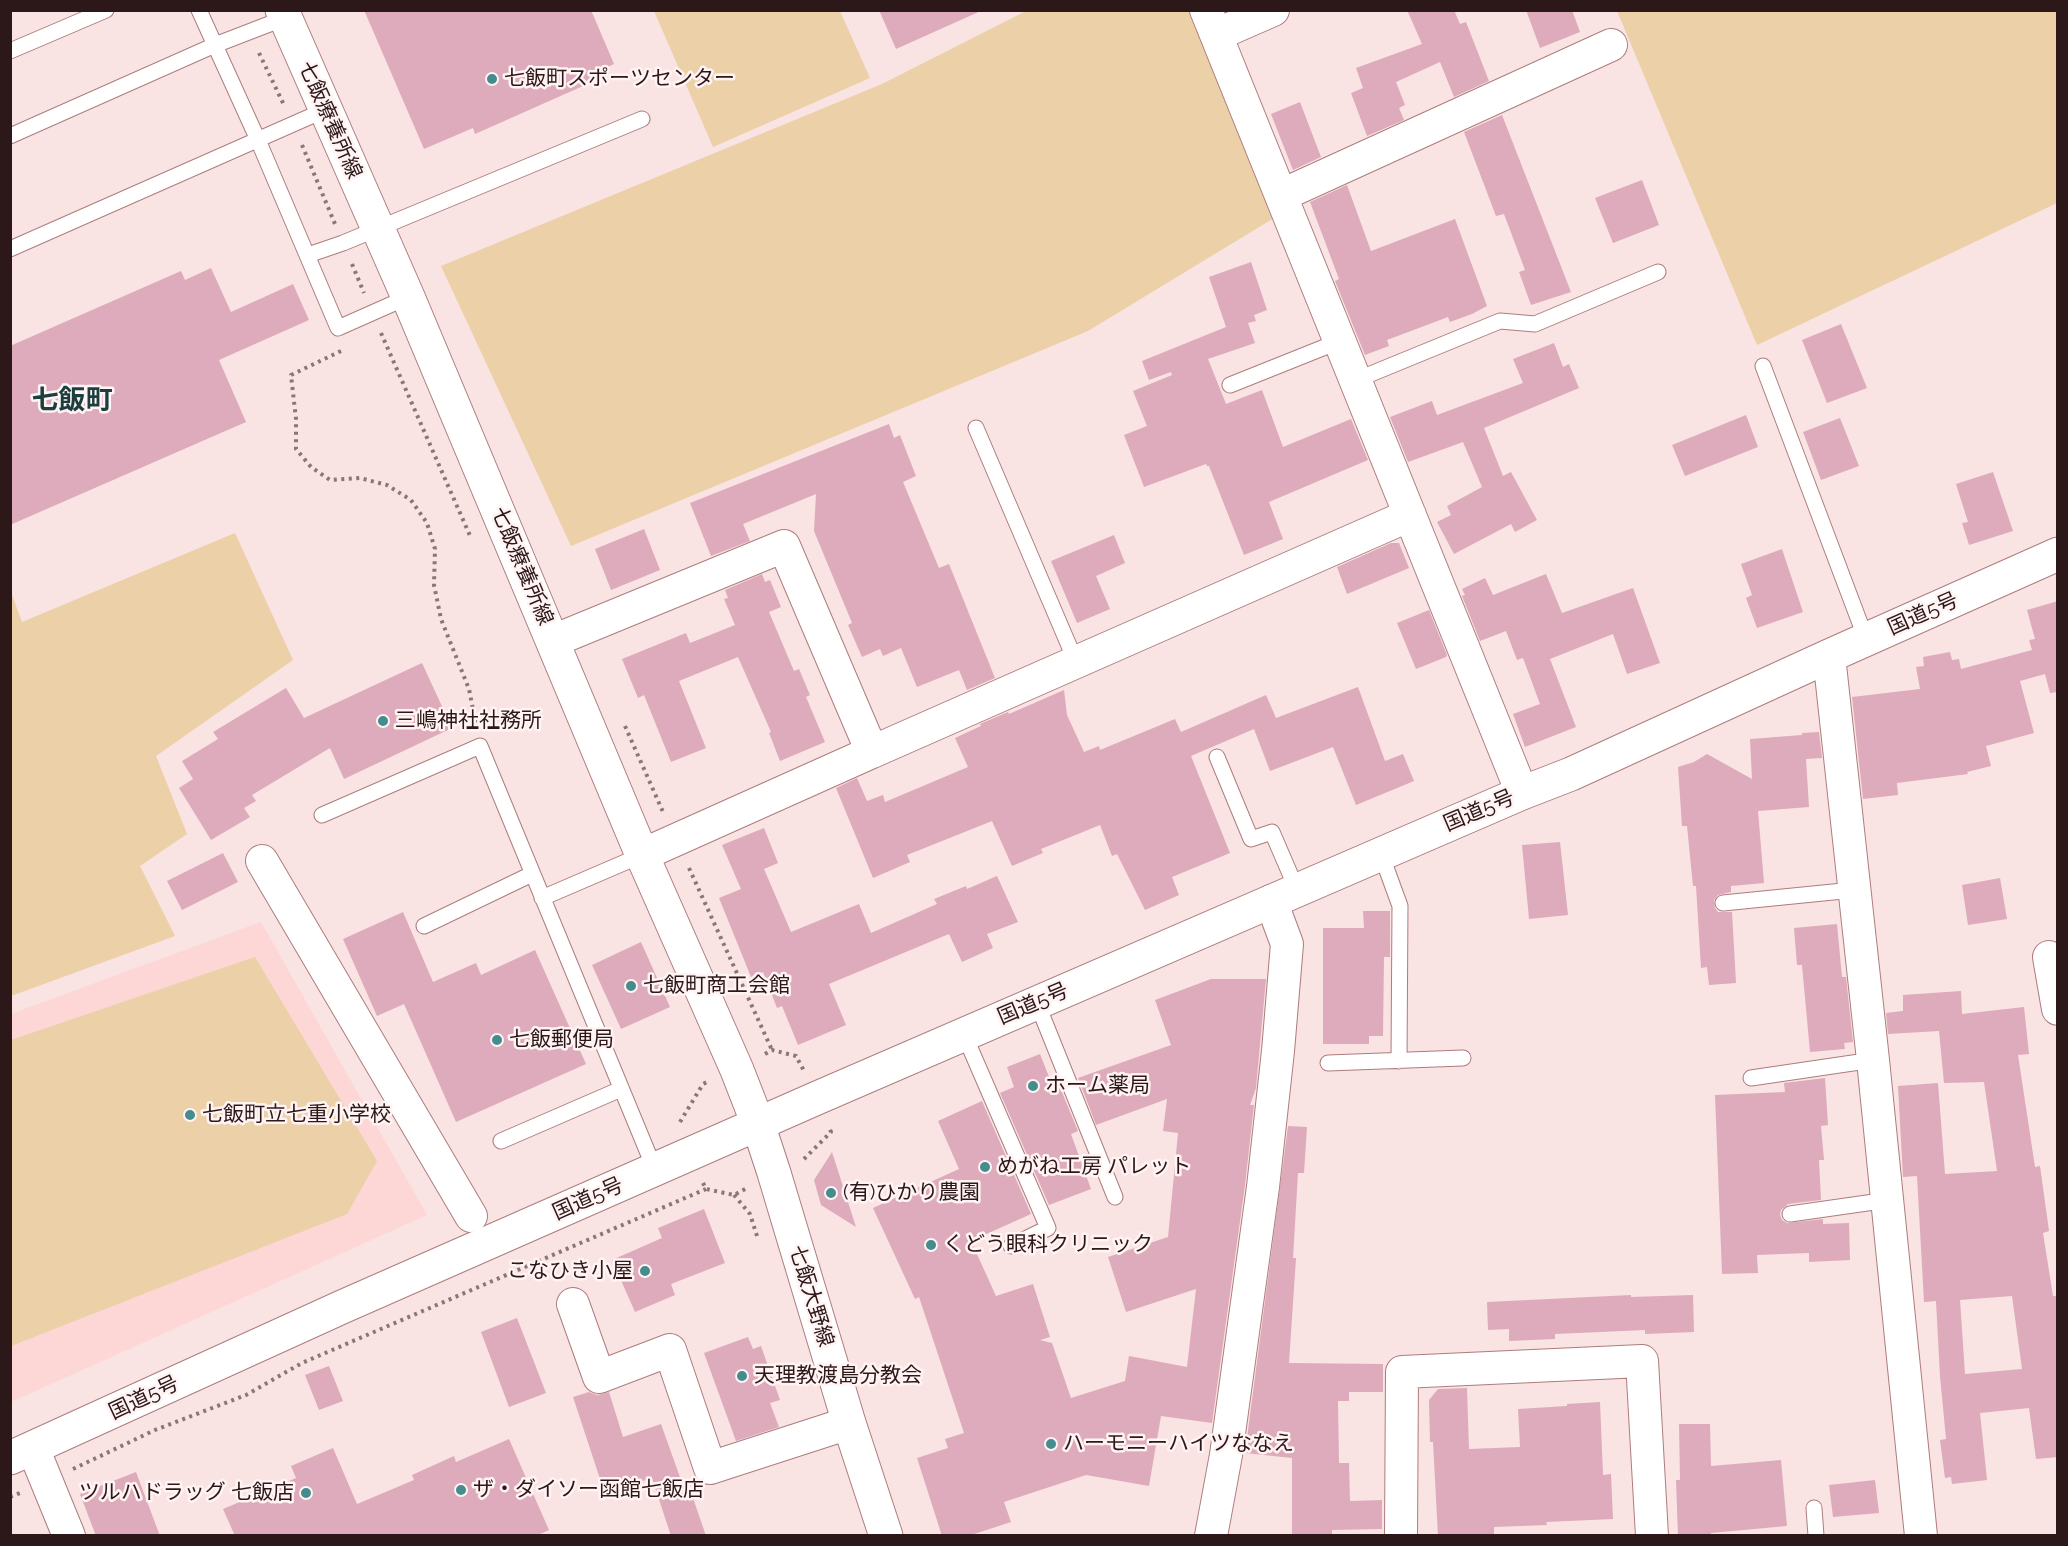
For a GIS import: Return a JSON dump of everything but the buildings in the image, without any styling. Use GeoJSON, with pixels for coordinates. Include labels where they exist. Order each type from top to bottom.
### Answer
{"type":"FeatureCollection","features":[{"type":"Feature","properties":{"kind":"main road","name":"七飯療養所線"},"geometry":{"type":"LineString","coordinates":[[283,14],[408,297],[642,855],[758,1124]]}},
{"type":"Feature","properties":{"kind":"main road","name":"国道5号"},"geometry":{"type":"LineString","coordinates":[[22,1453],[352,1303],[758,1124],[1522,793],[1571,774],[2058,554]]}},
{"type":"Feature","properties":{"kind":"main road","name":"七飯大野線"},"geometry":{"type":"LineString","coordinates":[[758,1124],[849,1423],[886,1536]]}},
{"type":"Feature","properties":{"kind":"street"},"geometry":{"type":"LineString","coordinates":[[1273,10],[1211,23],[1522,793]]}},
{"type":"Feature","properties":{"kind":"street"},"geometry":{"type":"LineString","coordinates":[[1282,195],[1611,45]]}},
{"type":"Feature","properties":{"kind":"street"},"geometry":{"type":"LineString","coordinates":[[642,855],[1410,515]]}},
{"type":"Feature","properties":{"kind":"street"},"geometry":{"type":"LineString","coordinates":[[553,641],[784,546],[872,752]]}},
{"type":"Feature","properties":{"kind":"street"},"geometry":{"type":"LineString","coordinates":[[1829,656],[1888,1200],[1921,1536]]}},
{"type":"Feature","properties":{"kind":"street"},"geometry":{"type":"LineString","coordinates":[[261,861],[471,1216]]}},
{"type":"Feature","properties":{"kind":"street"},"geometry":{"type":"LineString","coordinates":[[1211,1536],[1226,1455],[1278,1050],[1287,944],[1284,896]]}},
{"type":"Feature","properties":{"kind":"street"},"geometry":{"type":"LineString","coordinates":[[2049,957],[2058,1009]]}},
{"type":"Feature","properties":{"kind":"street"},"geometry":{"type":"LineString","coordinates":[[573,1304],[599,1377],[670,1350],[710,1467],[849,1423]]}},
{"type":"Feature","properties":{"kind":"street"},"geometry":{"type":"LineString","coordinates":[[1401,1536],[1402,1372],[1642,1361],[1652,1536]]}},
{"type":"Feature","properties":{"kind":"street"},"geometry":{"type":"LineString","coordinates":[[22,1453],[46,1481],[69,1536]]}},
{"type":"Feature","properties":{"kind":"lane"},"geometry":{"type":"LineString","coordinates":[[10,51],[106,10]]}},
{"type":"Feature","properties":{"kind":"lane"},"geometry":{"type":"LineString","coordinates":[[199,10],[258,140],[338,328],[408,297]]}},
{"type":"Feature","properties":{"kind":"lane"},"geometry":{"type":"LineString","coordinates":[[10,136],[283,14]]}},
{"type":"Feature","properties":{"kind":"lane"},"geometry":{"type":"LineString","coordinates":[[10,249],[326,110]]}},
{"type":"Feature","properties":{"kind":"lane"},"geometry":{"type":"LineString","coordinates":[[308,255],[642,119]]}},
{"type":"Feature","properties":{"kind":"lane"},"geometry":{"type":"LineString","coordinates":[[1356,380],[1500,321],[1535,324],[1658,272]]}},
{"type":"Feature","properties":{"kind":"lane"},"geometry":{"type":"LineString","coordinates":[[1230,385],[1340,341]]}},
{"type":"Feature","properties":{"kind":"lane"},"geometry":{"type":"LineString","coordinates":[[1764,366],[1866,639]]}},
{"type":"Feature","properties":{"kind":"lane"},"geometry":{"type":"LineString","coordinates":[[976,428],[1076,662]]}},
{"type":"Feature","properties":{"kind":"lane"},"geometry":{"type":"LineString","coordinates":[[322,815],[480,746],[655,1170]]}},
{"type":"Feature","properties":{"kind":"lane"},"geometry":{"type":"LineString","coordinates":[[1217,757],[1251,839],[1272,832],[1284,896]]}},
{"type":"Feature","properties":{"kind":"lane"},"geometry":{"type":"LineString","coordinates":[[1381,854],[1400,906],[1399,1061]]}},
{"type":"Feature","properties":{"kind":"lane"},"geometry":{"type":"LineString","coordinates":[[542,898],[642,855]]}},
{"type":"Feature","properties":{"kind":"lane"},"geometry":{"type":"LineString","coordinates":[[424,926],[532,874]]}},
{"type":"Feature","properties":{"kind":"lane"},"geometry":{"type":"LineString","coordinates":[[1723,903],[1853,890]]}},
{"type":"Feature","properties":{"kind":"lane"},"geometry":{"type":"LineString","coordinates":[[1037,1003],[1115,1197]]}},
{"type":"Feature","properties":{"kind":"lane"},"geometry":{"type":"LineString","coordinates":[[964,1034],[1048,1228],[1011,1246]]}},
{"type":"Feature","properties":{"kind":"lane"},"geometry":{"type":"LineString","coordinates":[[1328,1063],[1463,1058]]}},
{"type":"Feature","properties":{"kind":"lane"},"geometry":{"type":"LineString","coordinates":[[1751,1078],[1873,1060]]}},
{"type":"Feature","properties":{"kind":"lane"},"geometry":{"type":"LineString","coordinates":[[501,1141],[621,1089]]}},
{"type":"Feature","properties":{"kind":"lane"},"geometry":{"type":"LineString","coordinates":[[1790,1214],[1888,1200]]}},
{"type":"Feature","properties":{"kind":"lane"},"geometry":{"type":"LineString","coordinates":[[1814,1508],[1816,1536]]}},
{"type":"Feature","properties":{"kind":"path"},"geometry":{"type":"LineString","coordinates":[[371,337],[381,332]]}},
{"type":"Feature","properties":{"kind":"path"},"geometry":{"type":"LineString","coordinates":[[351,346],[291,375],[296,419],[296,449],[311,467],[330,480],[360,478],[387,485],[411,500],[427,523],[435,549],[434,585],[441,619],[469,689],[480,746]]}},
{"type":"Feature","properties":{"kind":"path"},"geometry":{"type":"LineString","coordinates":[[10,1497],[155,1430],[246,1395],[302,1363],[706,1189]]}},
{"type":"Feature","properties":{"kind":"shaded area"},"geometry":{"type":"Polygon","coordinates":[[[654,11],[840,11],[870,78],[713,147],[654,11]]]}},
{"type":"Feature","properties":{"kind":"shaded area"},"geometry":{"type":"Polygon","coordinates":[[[1026,11],[1191,11],[1274,218],[1088,331],[571,546],[441,266],[882,84],[1026,11]]]}},
{"type":"Feature","properties":{"kind":"shaded area"},"geometry":{"type":"Polygon","coordinates":[[[1617,11],[2057,11],[2057,203],[1757,345],[1617,11]]]}},
{"type":"Feature","properties":{"kind":"shaded area"},"geometry":{"type":"Polygon","coordinates":[[[235,533],[293,660],[156,756],[187,834],[140,866],[175,936],[11,996],[11,592],[22,622],[235,533]]]}},
{"type":"Feature","properties":{"kind":"shaded area","name":"七飯町立七重小学校"},"geometry":{"type":"Polygon","coordinates":[[[261,922],[427,1215],[11,1402],[11,1014],[261,922]]]}},
{"type":"Feature","properties":{"kind":"shaded area","name":"七飯町立七重小学校"},"geometry":{"type":"Polygon","coordinates":[[[255,957],[377,1161],[347,1214],[11,1346],[11,1040],[255,957]]]}},
{"type":"Feature","properties":{"kind":"place","name":"七飯町スポーツセンター"},"geometry":{"type":"Point","coordinates":[492,79]}},
{"type":"Feature","properties":{"kind":"place","name":"三嶋神社社務所"},"geometry":{"type":"Point","coordinates":[383,721]}},
{"type":"Feature","properties":{"kind":"place","name":"七飯町商工会館"},"geometry":{"type":"Point","coordinates":[631,986]}},
{"type":"Feature","properties":{"kind":"place","name":"七飯郵便局"},"geometry":{"type":"Point","coordinates":[497,1040]}},
{"type":"Feature","properties":{"kind":"place","name":"ホーム薬局"},"geometry":{"type":"Point","coordinates":[1033,1086]}},
{"type":"Feature","properties":{"kind":"place","name":"七飯町立七重小学校"},"geometry":{"type":"Point","coordinates":[190,1115]}},
{"type":"Feature","properties":{"kind":"place","name":"めがね工房 パレット"},"geometry":{"type":"Point","coordinates":[985,1167]}},
{"type":"Feature","properties":{"kind":"place","name":"(有)ひかり農園"},"geometry":{"type":"Point","coordinates":[831,1193]}},
{"type":"Feature","properties":{"kind":"place","name":"くどう眼科クリニック"},"geometry":{"type":"Point","coordinates":[931,1245]}},
{"type":"Feature","properties":{"kind":"place","name":"こなひき小屋"},"geometry":{"type":"Point","coordinates":[645,1271]}},
{"type":"Feature","properties":{"kind":"place","name":"天理教渡島分教会"},"geometry":{"type":"Point","coordinates":[742,1376]}},
{"type":"Feature","properties":{"kind":"place","name":"ハーモニーハイツななえ"},"geometry":{"type":"Point","coordinates":[1051,1444]}},
{"type":"Feature","properties":{"kind":"place","name":"ザ・ダイソー函館七飯店"},"geometry":{"type":"Point","coordinates":[461,1490]}},
{"type":"Feature","properties":{"kind":"place","name":"ツルハドラッグ 七飯店"},"geometry":{"type":"Point","coordinates":[306,1493]}},
{"type":"Feature","properties":{"kind":"district","name":"七飯町"},"geometry":{"type":"Point","coordinates":[72,401]}}]}
